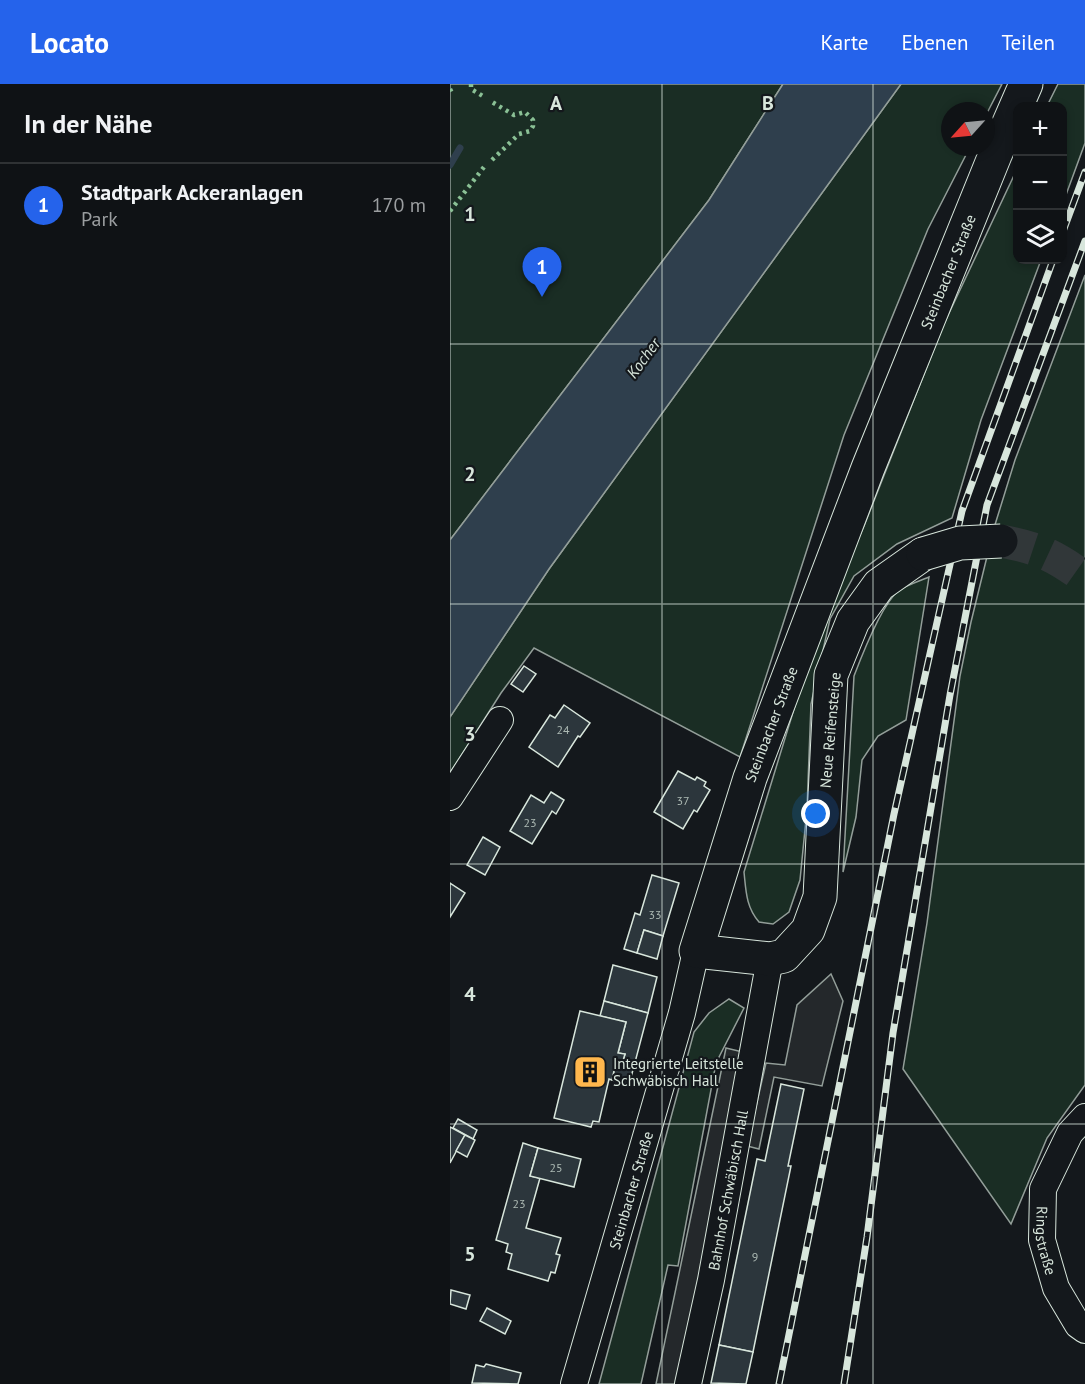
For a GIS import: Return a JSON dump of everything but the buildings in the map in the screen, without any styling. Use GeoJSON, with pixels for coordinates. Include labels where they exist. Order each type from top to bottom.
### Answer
{"type":"FeatureCollection","features":[{"type":"Feature","properties":{"kind":"main road","name":"Steinbacher Straße"},"geometry":{"type":"LineString","coordinates":[[696,951],[750,778],[868,468],[1026,84]]}},
{"type":"Feature","properties":{"kind":"main road","name":"Neue Reifensteige"},"geometry":{"type":"LineString","coordinates":[[770,959],[784,956],[808,930],[819,897],[831,675],[853,621],[879,585],[923,554],[960,543],[1000,541]]}},
{"type":"Feature","properties":{"kind":"main road"},"geometry":{"type":"LineString","coordinates":[[696,951],[770,959]]}},
{"type":"Feature","properties":{"kind":"street"},"geometry":{"type":"LineString","coordinates":[[450,797],[500,720]]}},
{"type":"Feature","properties":{"kind":"street","name":"Steinbacher Straße"},"geometry":{"type":"LineString","coordinates":[[574,1384],[681,1013],[696,951]]}},
{"type":"Feature","properties":{"kind":"street","name":"Bahnhof Schwäbisch Hall"},"geometry":{"type":"LineString","coordinates":[[688,1384],[713,1268],[770,959]]}},
{"type":"Feature","properties":{"kind":"street","name":"Ringstraße"},"geometry":{"type":"LineString","coordinates":[[1085,1117],[1070,1133],[1043,1189],[1042,1240],[1056,1288],[1078,1325],[1085,1330]]}},
{"type":"Feature","properties":{"kind":"green space"},"geometry":{"type":"Polygon","coordinates":[[[450,84],[783,84],[709,200],[450,540],[450,84]]]}},
{"type":"Feature","properties":{"kind":"green space"},"geometry":{"type":"Polygon","coordinates":[[[901,84],[1002,84],[993,102],[941,102],[941,156],[965,156],[928,229],[844,435],[740,757],[534,648],[501,693],[450,773],[450,717],[549,569],[901,84]]]}},
{"type":"Feature","properties":{"kind":"green space"},"geometry":{"type":"Polygon","coordinates":[[[1058,84],[1085,84],[1085,143],[1067,192],[1067,102],[1049,102],[1058,84]]]}},
{"type":"Feature","properties":{"kind":"green space"},"geometry":{"type":"Polygon","coordinates":[[[1013,177],[1013,264],[1040,264],[981,420],[952,518],[897,544],[854,576],[830,619],[811,704],[807,809],[800,880],[789,912],[773,924],[759,922],[749,905],[744,872],[821,621],[864,526],[943,326],[1013,177]]]}},
{"type":"Feature","properties":{"kind":"green space"},"geometry":{"type":"Polygon","coordinates":[[[1085,275],[1085,1085],[1047,1138],[1011,1224],[903,1069],[927,923],[960,676],[971,622],[994,528],[1015,460],[1085,275]]]}},
{"type":"Feature","properties":{"kind":"green space"},"geometry":{"type":"Polygon","coordinates":[[[929,577],[906,720],[878,736],[862,760],[856,817],[843,872],[854,676],[873,631],[892,598],[901,589],[929,577]]]}},
{"type":"Feature","properties":{"kind":"green space"},"geometry":{"type":"Polygon","coordinates":[[[729,999],[744,1008],[716,1063],[678,1266],[668,1265],[641,1384],[599,1384],[694,1032],[709,1013],[729,999]]]}},
{"type":"Feature","properties":{"kind":"shaded area"},"geometry":{"type":"Polygon","coordinates":[[[831,974],[843,1001],[822,1086],[774,1077],[759,1149],[747,1146],[766,1063],[785,1065],[797,1005],[831,974]]]}},
{"type":"Feature","properties":{"kind":"shaded area"},"geometry":{"type":"Polygon","coordinates":[[[726,1048],[747,1053],[678,1384],[656,1384],[726,1048]]]}},
{"type":"Feature","properties":{"kind":"water","name":"Kocher"},"geometry":{"type":"Polygon","coordinates":[[[783,84],[901,84],[549,569],[450,717],[450,540],[709,200],[783,84]]]}},
{"type":"Feature","properties":{"kind":"waterway"},"geometry":{"type":"LineString","coordinates":[[450,165],[460,148]]}},
{"type":"Feature","properties":{"kind":"tunnel"},"geometry":{"type":"LineString","coordinates":[[1001,541],[1025,546],[1045,554],[1064,563],[1085,578]]}},
{"type":"Feature","properties":{"kind":"railway"},"geometry":{"type":"LineString","coordinates":[[1067,221],[1085,172]]}},
{"type":"Feature","properties":{"kind":"railway"},"geometry":{"type":"LineString","coordinates":[[844,1384],[867,1237],[893,1033],[950,695],[987,505],[1085,241]]}},
{"type":"Feature","properties":{"kind":"railway"},"geometry":{"type":"LineString","coordinates":[[779,1384],[894,814],[962,511],[1052,264]]}},
{"type":"Feature","properties":{"kind":"hedge"},"geometry":{"type":"LineString","coordinates":[[471,84],[471,89],[486,98]]}},
{"type":"Feature","properties":{"kind":"hedge"},"geometry":{"type":"LineString","coordinates":[[450,89],[452,93]]}},
{"type":"Feature","properties":{"kind":"hedge"},"geometry":{"type":"LineString","coordinates":[[492,102],[514,115],[525,112],[533,120],[533,126],[530,131],[519,134],[492,160]]}},
{"type":"Feature","properties":{"kind":"hedge"},"geometry":{"type":"LineString","coordinates":[[450,211],[484,167]]}},
{"type":"Feature","properties":{"kind":"place","name":"Stadtpark Ackeranlagen"},"geometry":{"type":"Point","coordinates":[542,297]}},
{"type":"Feature","properties":{"kind":"place","name":"Integrierte Leitstelle Schwäbisch Hall"},"geometry":{"type":"Point","coordinates":[590,1072]}}]}
